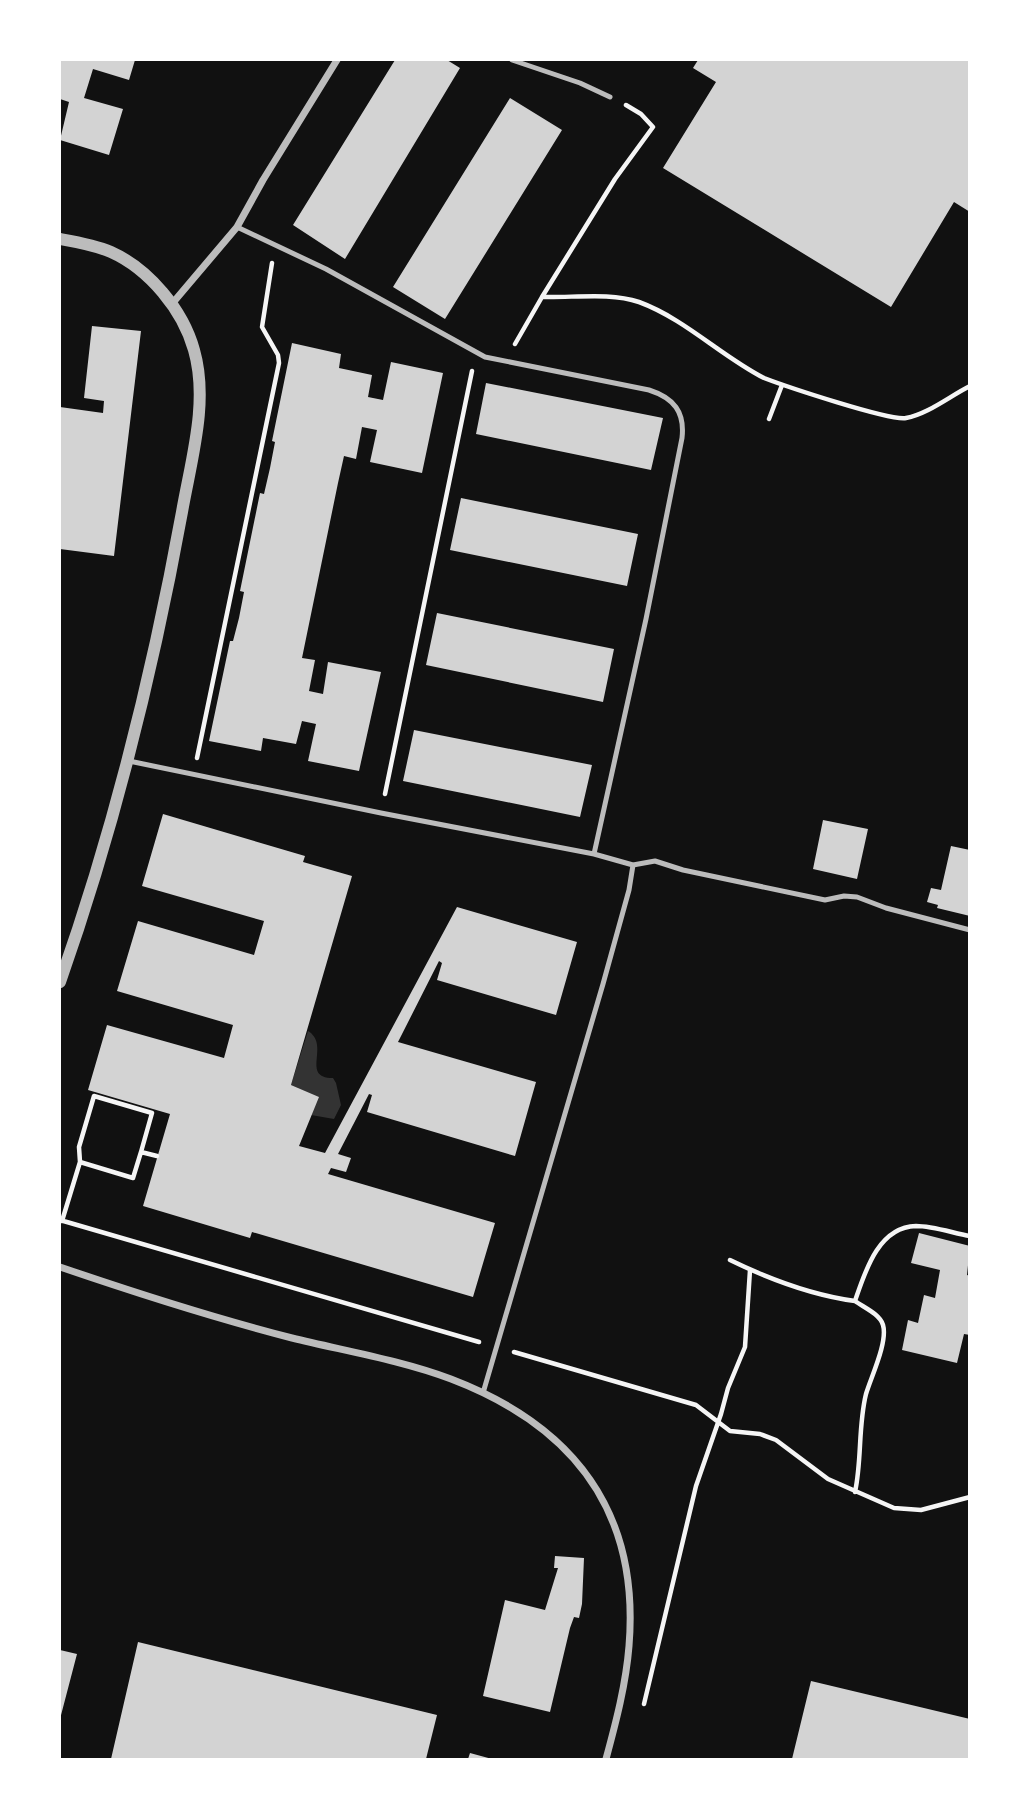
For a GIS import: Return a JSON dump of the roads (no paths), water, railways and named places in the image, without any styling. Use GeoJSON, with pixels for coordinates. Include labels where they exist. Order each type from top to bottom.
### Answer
{"type":"FeatureCollection","features":[{"type":"Feature","properties":{"kind":"street"},"geometry":{"type":"LineString","coordinates":[[171,304],[237,227],[337,60]]}},
{"type":"Feature","properties":{"kind":"street"},"geometry":{"type":"LineString","coordinates":[[60,239],[97,247],[119,256],[141,271],[171,304],[189,335],[198,377],[198,416],[172,568],[128,761],[60,982]]}},
{"type":"Feature","properties":{"kind":"street"},"geometry":{"type":"LineString","coordinates":[[60,1267],[261,1329],[420,1369],[483,1393],[519,1413],[550,1436],[575,1460],[606,1504],[622,1545],[630,1596],[629,1646],[622,1694],[606,1759]]}},
{"type":"Feature","properties":{"kind":"lane"},"geometry":{"type":"LineString","coordinates":[[512,60],[580,83],[610,97]]}},
{"type":"Feature","properties":{"kind":"lane"},"geometry":{"type":"LineString","coordinates":[[237,227],[344,279],[477,353],[506,362],[649,390],[672,401],[678,408],[682,420],[681,438],[646,619],[594,854]]}},
{"type":"Feature","properties":{"kind":"lane"},"geometry":{"type":"LineString","coordinates":[[128,761],[594,854],[633,865],[655,861],[683,870],[825,900],[844,896],[857,897],[886,908],[970,930]]}},
{"type":"Feature","properties":{"kind":"lane"},"geometry":{"type":"LineString","coordinates":[[483,1393],[603,984],[629,890],[633,865]]}}]}
